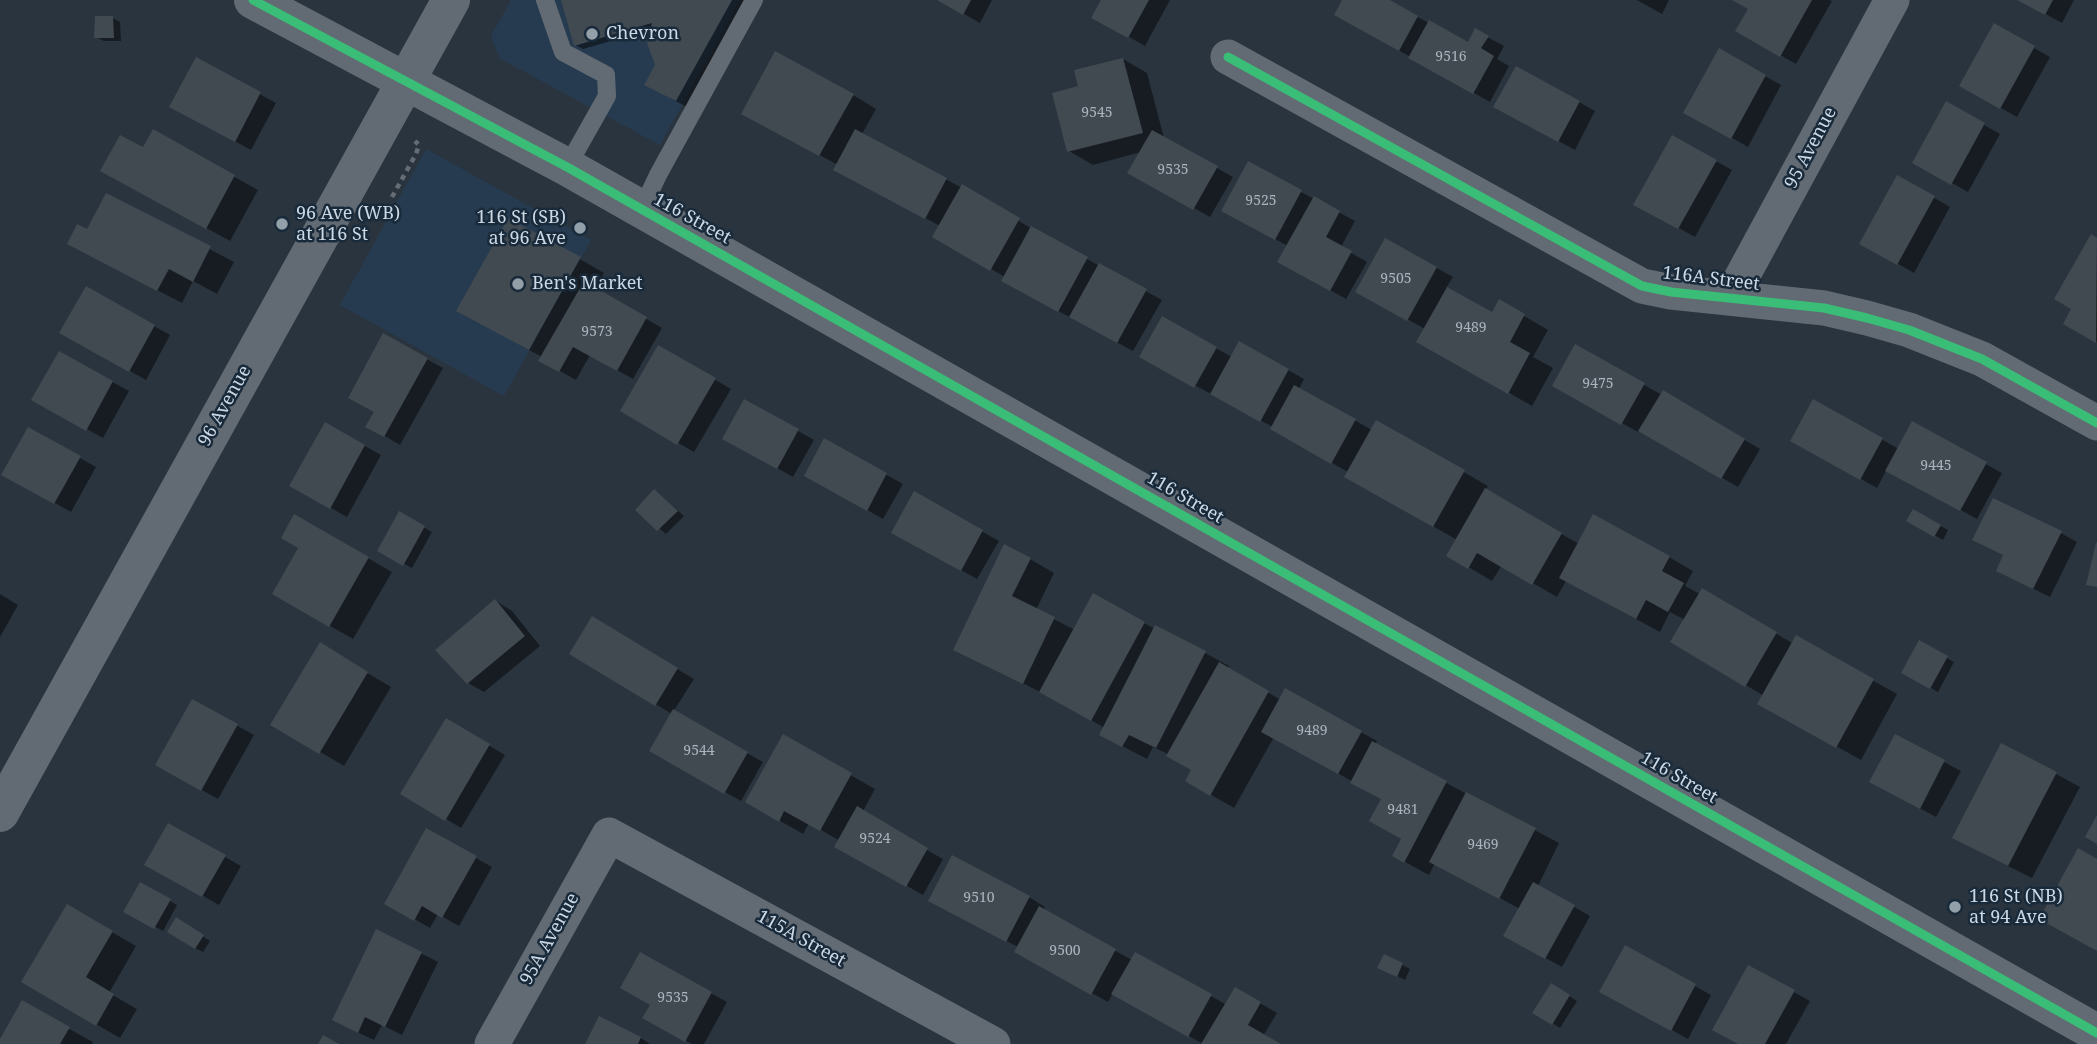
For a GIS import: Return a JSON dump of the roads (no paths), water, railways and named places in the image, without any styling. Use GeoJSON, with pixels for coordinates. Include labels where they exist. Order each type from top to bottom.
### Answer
{"type":"FeatureCollection","features":[{"type":"Feature","properties":{"kind":"street","name":"116 Street"},"geometry":{"type":"LineString","coordinates":[[253,0],[567,167],[2097,1032]]}},
{"type":"Feature","properties":{"kind":"street","name":"96 Avenue"},"geometry":{"type":"LineString","coordinates":[[0,813],[451,0]]}},
{"type":"Feature","properties":{"kind":"street","name":"95 Avenue"},"geometry":{"type":"LineString","coordinates":[[1731,296],[1892,0]]}},
{"type":"Feature","properties":{"kind":"street","name":"116A Street"},"geometry":{"type":"LineString","coordinates":[[1228,57],[1642,286],[1671,292],[1731,296],[1824,308],[1909,330],[1982,359],[2097,423]]}},
{"type":"Feature","properties":{"kind":"street","name":"95A Avenue"},"geometry":{"type":"LineString","coordinates":[[492,1044],[609,835]]}},
{"type":"Feature","properties":{"kind":"street","name":"115A Street"},"geometry":{"type":"LineString","coordinates":[[609,835],[993,1044]]}},
{"type":"Feature","properties":{"kind":"lane"},"geometry":{"type":"LineString","coordinates":[[545,0],[563,52],[606,75],[607,96],[567,167]]}},
{"type":"Feature","properties":{"kind":"lane"},"geometry":{"type":"LineString","coordinates":[[642,209],[754,0]]}},
{"type":"Feature","properties":{"kind":"place","name":"Chevron"},"geometry":{"type":"Point","coordinates":[592,34]}},
{"type":"Feature","properties":{"kind":"place","name":"96 Ave (WB) at 116 St"},"geometry":{"type":"Point","coordinates":[282,224]}},
{"type":"Feature","properties":{"kind":"place","name":"116 St (SB) at 96 Ave"},"geometry":{"type":"Point","coordinates":[580,228]}},
{"type":"Feature","properties":{"kind":"place","name":"Ben's Market"},"geometry":{"type":"Point","coordinates":[518,284]}},
{"type":"Feature","properties":{"kind":"place","name":"116 St (NB) at 94 Ave"},"geometry":{"type":"Point","coordinates":[1955,907]}}]}
